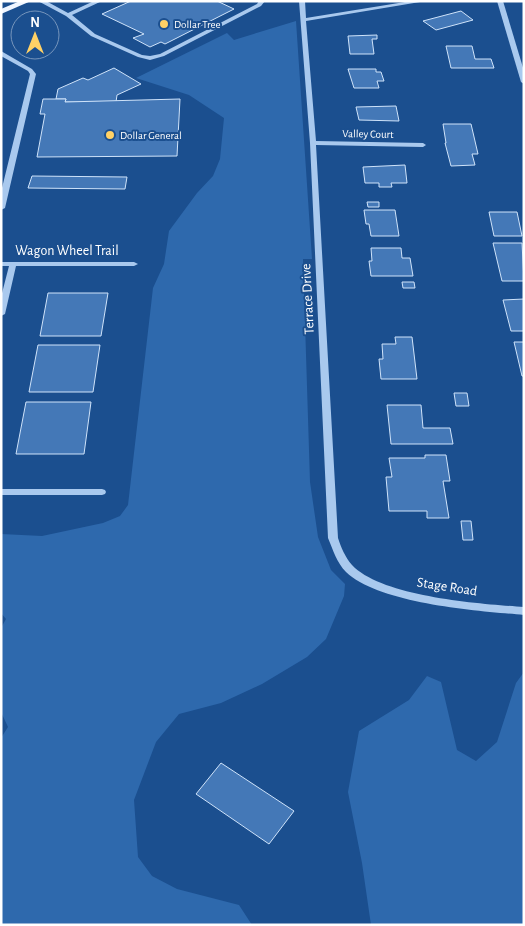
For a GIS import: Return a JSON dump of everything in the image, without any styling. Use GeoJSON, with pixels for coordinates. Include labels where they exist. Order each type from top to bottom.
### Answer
{"type":"FeatureCollection","features":[{"type":"Feature","properties":{"kind":"main road"},"geometry":{"type":"LineString","coordinates":[[1,12],[27,1]]}},
{"type":"Feature","properties":{"kind":"street"},"geometry":{"type":"LineString","coordinates":[[41,1],[68,14],[93,35],[140,56],[150,58],[162,56],[261,2]]}},
{"type":"Feature","properties":{"kind":"street"},"geometry":{"type":"LineString","coordinates":[[68,14],[99,1]]}},
{"type":"Feature","properties":{"kind":"street","name":"Terrace Drive"},"geometry":{"type":"LineString","coordinates":[[302,1],[313,143],[333,538],[342,559],[352,571],[368,582]]}},
{"type":"Feature","properties":{"kind":"street"},"geometry":{"type":"LineString","coordinates":[[302,20],[423,1]]}},
{"type":"Feature","properties":{"kind":"street"},"geometry":{"type":"LineString","coordinates":[[500,1],[524,82]]}},
{"type":"Feature","properties":{"kind":"street"},"geometry":{"type":"LineString","coordinates":[[1,54],[30,70],[33,74],[1,208]]}},
{"type":"Feature","properties":{"kind":"street"},"geometry":{"type":"LineString","coordinates":[[1,61],[9,58]]}},
{"type":"Feature","properties":{"kind":"street","name":"Valley Court"},"geometry":{"type":"LineString","coordinates":[[313,143],[423,145]]}},
{"type":"Feature","properties":{"kind":"street"},"geometry":{"type":"LineString","coordinates":[[1,166],[11,166]]}},
{"type":"Feature","properties":{"kind":"street","name":"Wagon Wheel Trail"},"geometry":{"type":"LineString","coordinates":[[1,264],[134,264]]}},
{"type":"Feature","properties":{"kind":"street"},"geometry":{"type":"LineString","coordinates":[[1,314],[13,264]]}},
{"type":"Feature","properties":{"kind":"street"},"geometry":{"type":"LineString","coordinates":[[1,492],[102,492]]}},
{"type":"Feature","properties":{"kind":"street","name":"Stage Road"},"geometry":{"type":"LineString","coordinates":[[368,582],[406,594],[524,611]]}},
{"type":"Feature","properties":{"kind":"shaded area"},"geometry":{"type":"Polygon","coordinates":[[[296,21],[312,259],[303,259],[310,482],[318,537],[331,570],[345,584],[344,596],[326,639],[307,657],[262,684],[221,703],[179,714],[156,742],[134,800],[138,857],[152,876],[177,889],[239,905],[252,925],[1,925],[1,738],[8,727],[1,712],[1,628],[6,619],[1,613],[1,534],[42,536],[103,523],[120,516],[128,505],[153,288],[164,264],[169,231],[197,193],[213,176],[220,159],[224,118],[189,95],[136,78],[227,33],[234,40],[296,21]]]}},
{"type":"Feature","properties":{"kind":"shaded area"},"geometry":{"type":"Polygon","coordinates":[[[524,672],[524,925],[371,925],[362,863],[348,792],[359,731],[409,700],[427,676],[441,682],[457,750],[476,761],[497,742],[516,683],[524,672]]]}},
{"type":"Feature","properties":{"kind":"building","name":"Dollar Tree"},"geometry":{"type":"Polygon","coordinates":[[[131,1],[217,1],[234,9],[165,44],[161,42],[150,47],[133,38],[144,34],[102,14],[131,1]]]}},
{"type":"Feature","properties":{"kind":"building"},"geometry":{"type":"Polygon","coordinates":[[[461,11],[473,20],[436,30],[423,21],[461,11]]]}},
{"type":"Feature","properties":{"kind":"building"},"geometry":{"type":"Polygon","coordinates":[[[377,35],[377,39],[372,39],[374,54],[350,54],[348,36],[377,35]]]}},
{"type":"Feature","properties":{"kind":"building"},"geometry":{"type":"Polygon","coordinates":[[[446,46],[472,46],[475,59],[491,59],[494,68],[451,68],[446,46]]]}},
{"type":"Feature","properties":{"kind":"building"},"geometry":{"type":"Polygon","coordinates":[[[114,68],[141,84],[117,95],[116,102],[65,102],[66,99],[56,99],[58,89],[83,78],[88,80],[114,68]]]}},
{"type":"Feature","properties":{"kind":"building"},"geometry":{"type":"Polygon","coordinates":[[[348,69],[376,69],[376,72],[381,72],[384,81],[377,81],[379,88],[354,88],[348,69]]]}},
{"type":"Feature","properties":{"kind":"building","name":"Dollar General"},"geometry":{"type":"Polygon","coordinates":[[[43,99],[66,99],[65,102],[180,99],[177,156],[37,157],[45,114],[40,114],[43,99]]]}},
{"type":"Feature","properties":{"kind":"building"},"geometry":{"type":"Polygon","coordinates":[[[396,106],[399,121],[359,120],[356,107],[396,106]]]}},
{"type":"Feature","properties":{"kind":"building"},"geometry":{"type":"Polygon","coordinates":[[[443,124],[471,124],[478,154],[472,154],[475,165],[451,166],[445,143],[443,124]]]}},
{"type":"Feature","properties":{"kind":"building"},"geometry":{"type":"Polygon","coordinates":[[[405,165],[407,183],[391,183],[392,187],[379,187],[379,183],[365,183],[363,167],[405,165]]]}},
{"type":"Feature","properties":{"kind":"building"},"geometry":{"type":"Polygon","coordinates":[[[32,176],[127,177],[125,189],[28,188],[32,176]]]}},
{"type":"Feature","properties":{"kind":"building"},"geometry":{"type":"Polygon","coordinates":[[[367,202],[379,202],[379,207],[368,207],[367,202]]]}},
{"type":"Feature","properties":{"kind":"building"},"geometry":{"type":"Polygon","coordinates":[[[364,210],[395,210],[399,236],[371,236],[369,224],[366,224],[364,210]]]}},
{"type":"Feature","properties":{"kind":"building"},"geometry":{"type":"Polygon","coordinates":[[[489,212],[517,212],[522,236],[494,236],[489,212]]]}},
{"type":"Feature","properties":{"kind":"building"},"geometry":{"type":"Polygon","coordinates":[[[493,243],[522,243],[524,281],[502,281],[493,243]]]}},
{"type":"Feature","properties":{"kind":"building"},"geometry":{"type":"Polygon","coordinates":[[[371,248],[401,248],[402,258],[410,258],[413,276],[371,276],[369,261],[372,261],[371,248]]]}},
{"type":"Feature","properties":{"kind":"building"},"geometry":{"type":"Polygon","coordinates":[[[402,282],[414,282],[415,288],[403,288],[402,282]]]}},
{"type":"Feature","properties":{"kind":"building"},"geometry":{"type":"Polygon","coordinates":[[[48,293],[108,293],[101,336],[40,336],[48,293]]]}},
{"type":"Feature","properties":{"kind":"building"},"geometry":{"type":"Polygon","coordinates":[[[524,299],[524,331],[511,331],[503,300],[524,299]]]}},
{"type":"Feature","properties":{"kind":"building"},"geometry":{"type":"Polygon","coordinates":[[[395,337],[412,337],[417,379],[381,379],[379,359],[383,359],[382,344],[396,344],[395,337]]]}},
{"type":"Feature","properties":{"kind":"building"},"geometry":{"type":"Polygon","coordinates":[[[514,342],[524,342],[524,376],[522,376],[514,342]]]}},
{"type":"Feature","properties":{"kind":"building"},"geometry":{"type":"Polygon","coordinates":[[[38,345],[100,345],[93,392],[29,392],[38,345]]]}},
{"type":"Feature","properties":{"kind":"building"},"geometry":{"type":"Polygon","coordinates":[[[454,393],[467,393],[469,406],[456,406],[454,393]]]}},
{"type":"Feature","properties":{"kind":"building"},"geometry":{"type":"Polygon","coordinates":[[[26,402],[91,402],[84,454],[16,454],[26,402]]]}},
{"type":"Feature","properties":{"kind":"building"},"geometry":{"type":"Polygon","coordinates":[[[387,405],[421,405],[423,428],[450,428],[453,444],[391,444],[387,405]]]}},
{"type":"Feature","properties":{"kind":"building"},"geometry":{"type":"Polygon","coordinates":[[[425,455],[446,455],[450,481],[443,481],[449,518],[427,518],[427,511],[389,511],[386,477],[392,477],[389,458],[425,458],[425,455]]]}},
{"type":"Feature","properties":{"kind":"building"},"geometry":{"type":"Polygon","coordinates":[[[461,521],[471,521],[473,540],[463,540],[461,521]]]}},
{"type":"Feature","properties":{"kind":"building"},"geometry":{"type":"Polygon","coordinates":[[[221,763],[294,811],[269,844],[196,794],[221,763]]]}},
{"type":"Feature","properties":{"kind":"place","name":"Dollar Tree"},"geometry":{"type":"Point","coordinates":[164,24]}},
{"type":"Feature","properties":{"kind":"place","name":"Dollar General"},"geometry":{"type":"Point","coordinates":[110,135]}}]}
